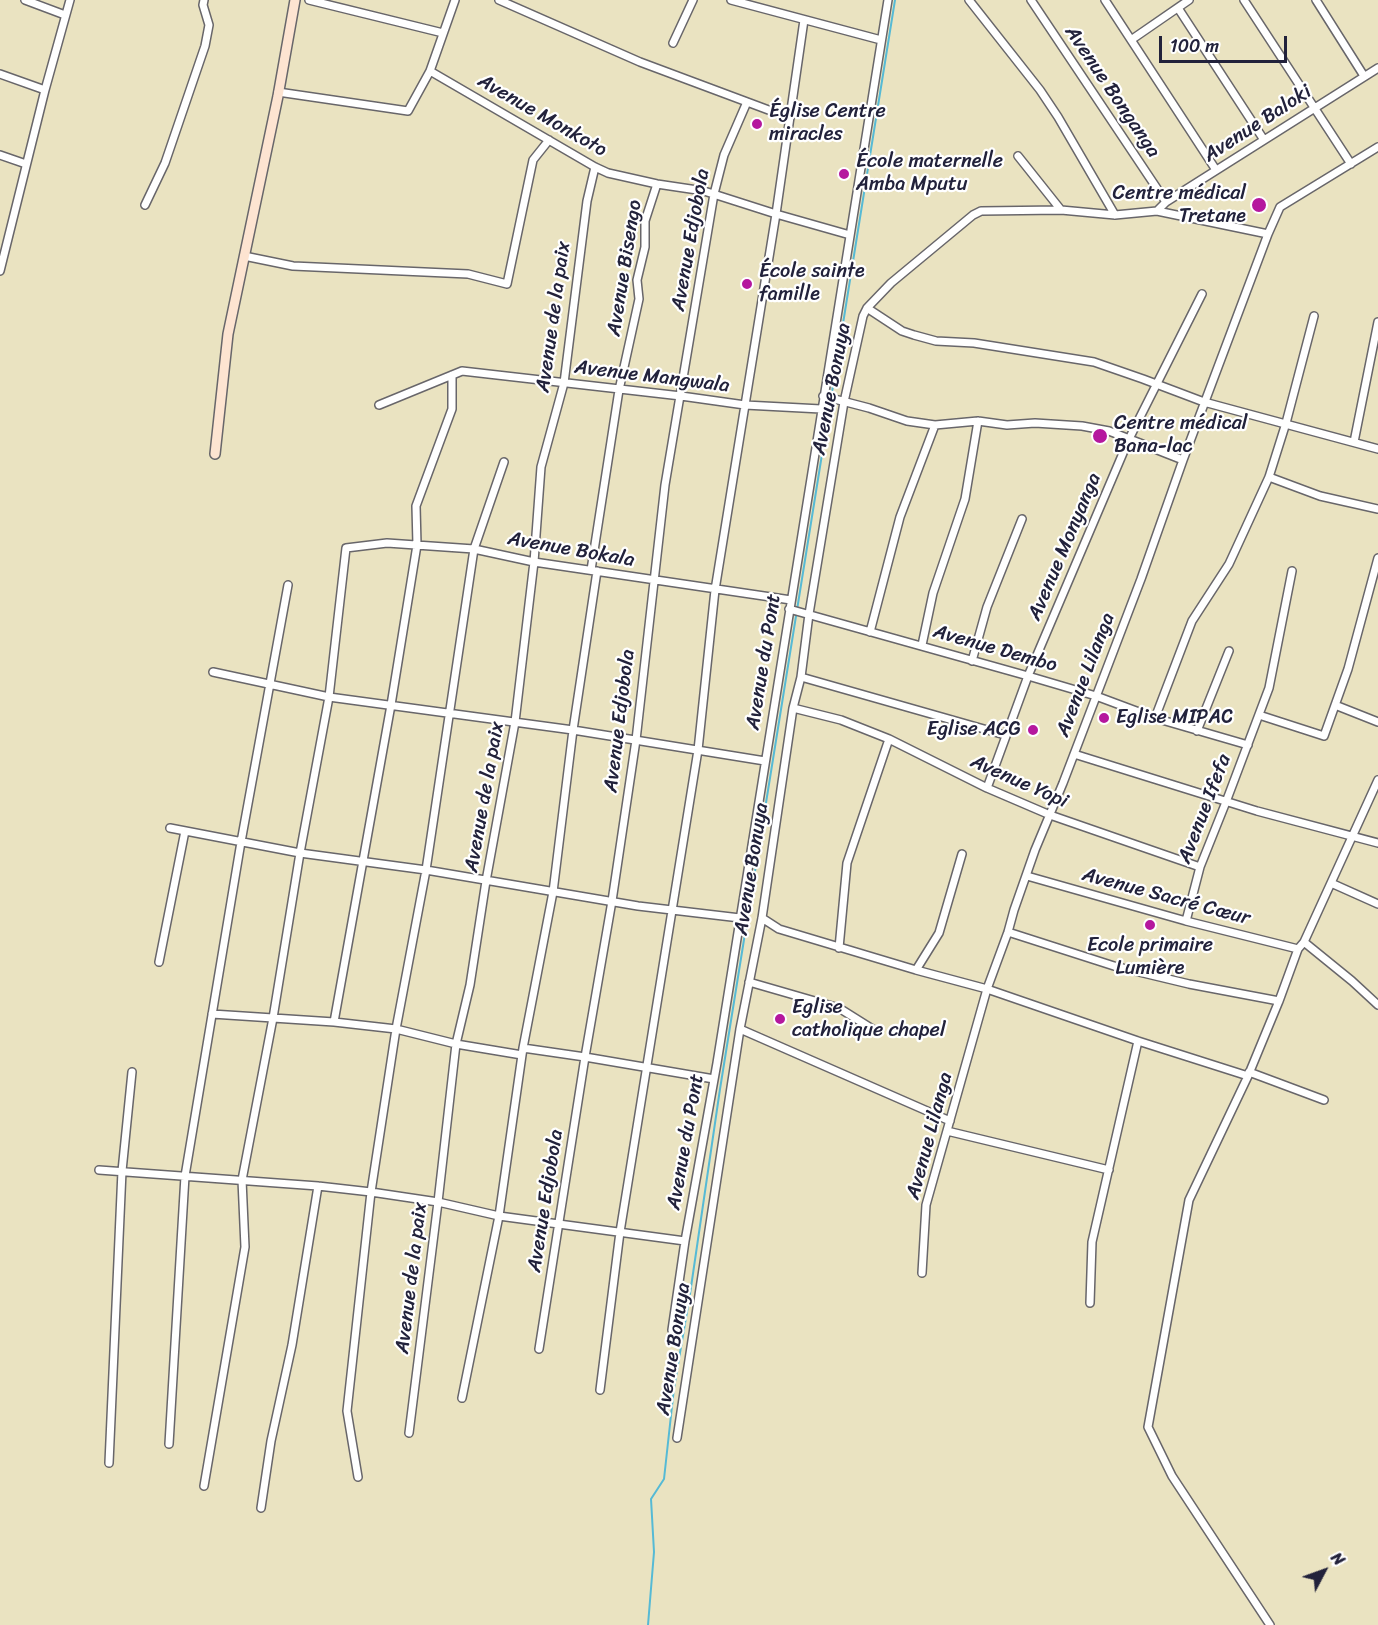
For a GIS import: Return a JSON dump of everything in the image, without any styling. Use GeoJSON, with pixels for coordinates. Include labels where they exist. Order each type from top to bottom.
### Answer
{"type":"FeatureCollection","features":[{"type":"Feature","properties":{"kind":"street"},"geometry":{"type":"LineString","coordinates":[[25,0],[65,15]]}},
{"type":"Feature","properties":{"kind":"street"},"geometry":{"type":"LineString","coordinates":[[0,271],[70,0]]}},
{"type":"Feature","properties":{"kind":"street"},"geometry":{"type":"LineString","coordinates":[[145,205],[165,163],[206,46],[209,24],[203,5],[204,0]]}},
{"type":"Feature","properties":{"kind":"street"},"geometry":{"type":"LineString","coordinates":[[215,454],[228,334],[278,94],[295,0]]}},
{"type":"Feature","properties":{"kind":"street"},"geometry":{"type":"LineString","coordinates":[[309,0],[443,33]]}},
{"type":"Feature","properties":{"kind":"street"},"geometry":{"type":"LineString","coordinates":[[278,94],[408,111],[430,71],[454,0]]}},
{"type":"Feature","properties":{"kind":"street"},"geometry":{"type":"LineString","coordinates":[[499,0],[640,62],[790,118]]}},
{"type":"Feature","properties":{"kind":"street"},"geometry":{"type":"LineString","coordinates":[[673,43],[693,0]]}},
{"type":"Feature","properties":{"kind":"street"},"geometry":{"type":"LineString","coordinates":[[731,0],[882,40]]}},
{"type":"Feature","properties":{"kind":"street","name":"Avenue du Pont"},"geometry":{"type":"LineString","coordinates":[[672,1330],[765,761],[798,611],[791,600],[821,409],[829,398],[850,235],[888,0]]}},
{"type":"Feature","properties":{"kind":"street"},"geometry":{"type":"LineString","coordinates":[[969,0],[1040,90],[1115,215]]}},
{"type":"Feature","properties":{"kind":"street","name":"Avenue Bonganga"},"geometry":{"type":"LineString","coordinates":[[1032,0],[1166,202]]}},
{"type":"Feature","properties":{"kind":"street"},"geometry":{"type":"LineString","coordinates":[[1105,0],[1216,170]]}},
{"type":"Feature","properties":{"kind":"street"},"geometry":{"type":"LineString","coordinates":[[1131,40],[1189,0]]}},
{"type":"Feature","properties":{"kind":"street"},"geometry":{"type":"LineString","coordinates":[[1244,0],[1351,164]]}},
{"type":"Feature","properties":{"kind":"street"},"geometry":{"type":"LineString","coordinates":[[1316,0],[1364,76]]}},
{"type":"Feature","properties":{"kind":"street"},"geometry":{"type":"LineString","coordinates":[[1178,8],[1264,140]]}},
{"type":"Feature","properties":{"kind":"street"},"geometry":{"type":"LineString","coordinates":[[600,1390],[620,1232],[698,750],[716,590],[776,214],[804,20]]}},
{"type":"Feature","properties":{"kind":"street","name":"Avenue Baloki"},"geometry":{"type":"LineString","coordinates":[[1157,211],[1166,202],[1378,68]]}},
{"type":"Feature","properties":{"kind":"street","name":"Avenue Monkoto"},"geometry":{"type":"LineString","coordinates":[[430,71],[608,173],[704,191],[850,235]]}},
{"type":"Feature","properties":{"kind":"street"},"geometry":{"type":"LineString","coordinates":[[0,74],[45,90]]}},
{"type":"Feature","properties":{"kind":"street","name":"Avenue Edjobola"},"geometry":{"type":"LineString","coordinates":[[539,1349],[636,740],[665,485],[714,194],[724,155],[747,102]]}},
{"type":"Feature","properties":{"kind":"street"},"geometry":{"type":"LineString","coordinates":[[244,256],[293,266],[468,274],[507,284],[533,159],[549,140]]}},
{"type":"Feature","properties":{"kind":"street","name":"Avenue Lilanga"},"geometry":{"type":"LineString","coordinates":[[922,1273],[926,1205],[987,989],[1035,850],[1141,579],[1204,402],[1268,234],[1280,207],[1378,147]]}},
{"type":"Feature","properties":{"kind":"street"},"geometry":{"type":"LineString","coordinates":[[0,155],[27,165]]}},
{"type":"Feature","properties":{"kind":"street"},"geometry":{"type":"LineString","coordinates":[[1018,156],[1061,210]]}},
{"type":"Feature","properties":{"kind":"street","name":"Avenue de la paix"},"geometry":{"type":"LineString","coordinates":[[409,1433],[456,1044],[470,985],[515,722],[534,562],[542,467],[564,383],[587,201],[595,167]]}},
{"type":"Feature","properties":{"kind":"street","name":"Avenue Bisengo"},"geometry":{"type":"LineString","coordinates":[[462,1398],[499,1216],[522,1052],[553,892],[619,390],[639,298],[637,280],[645,247],[645,221],[657,184]]}},
{"type":"Feature","properties":{"kind":"street"},"geometry":{"type":"LineString","coordinates":[[1268,234],[1157,211],[1115,215],[1061,210],[981,211],[973,215],[891,283],[867,308],[902,331],[936,341],[974,343],[1094,362],[1204,402],[1378,449]]}},
{"type":"Feature","properties":{"kind":"street","name":"Avenue Monyanga"},"geometry":{"type":"LineString","coordinates":[[987,788],[1028,676],[1128,439],[1202,294]]}},
{"type":"Feature","properties":{"kind":"street","name":"Avenue Bonuya"},"geometry":{"type":"LineString","coordinates":[[677,1437],[740,1029],[762,918],[793,708],[801,677],[798,611],[863,316],[867,308]]}},
{"type":"Feature","properties":{"kind":"street"},"geometry":{"type":"LineString","coordinates":[[1155,718],[1192,621],[1229,564],[1269,477],[1286,423],[1314,316]]}},
{"type":"Feature","properties":{"kind":"street"},"geometry":{"type":"LineString","coordinates":[[1354,442],[1378,322]]}},
{"type":"Feature","properties":{"kind":"street","name":"Avenue Mangwala"},"geometry":{"type":"LineString","coordinates":[[379,405],[462,371],[744,405],[821,409]]}},
{"type":"Feature","properties":{"kind":"street"},"geometry":{"type":"LineString","coordinates":[[334,1022],[391,705],[417,545],[416,506],[452,409],[452,375]]}},
{"type":"Feature","properties":{"kind":"street"},"geometry":{"type":"LineString","coordinates":[[829,398],[907,421],[936,425],[978,421],[1007,425],[1035,423],[1082,426],[1109,431],[1183,460]]}},
{"type":"Feature","properties":{"kind":"street"},"geometry":{"type":"LineString","coordinates":[[922,645],[933,593],[965,499],[978,421]]}},
{"type":"Feature","properties":{"kind":"street"},"geometry":{"type":"LineString","coordinates":[[870,632],[900,517],[936,425]]}},
{"type":"Feature","properties":{"kind":"street"},"geometry":{"type":"LineString","coordinates":[[358,1478],[347,1411],[371,1192],[396,1029],[426,870],[474,549],[504,462]]}},
{"type":"Feature","properties":{"kind":"street"},"geometry":{"type":"LineString","coordinates":[[1269,477],[1320,496],[1378,509]]}},
{"type":"Feature","properties":{"kind":"street"},"geometry":{"type":"LineString","coordinates":[[972,661],[987,607],[1022,519]]}},
{"type":"Feature","properties":{"kind":"street","name":"Avenue Bokala"},"geometry":{"type":"LineString","coordinates":[[329,696],[346,548],[387,543],[474,549],[534,562],[791,600]]}},
{"type":"Feature","properties":{"kind":"street"},"geometry":{"type":"LineString","coordinates":[[1259,715],[1324,736],[1348,669],[1378,558]]}},
{"type":"Feature","properties":{"kind":"street","name":"Avenue Ifefa"},"geometry":{"type":"LineString","coordinates":[[1186,921],[1200,867],[1269,688],[1292,571]]}},
{"type":"Feature","properties":{"kind":"street"},"geometry":{"type":"LineString","coordinates":[[169,1444],[185,1176],[241,842],[288,585]]}},
{"type":"Feature","properties":{"kind":"street","name":"Avenue Dembo"},"geometry":{"type":"LineString","coordinates":[[798,611],[1096,696],[1155,718],[1248,745]]}},
{"type":"Feature","properties":{"kind":"street"},"geometry":{"type":"LineString","coordinates":[[1197,731],[1229,651]]}},
{"type":"Feature","properties":{"kind":"street"},"geometry":{"type":"LineString","coordinates":[[213,672],[329,696],[573,730],[765,761]]}},
{"type":"Feature","properties":{"kind":"street"},"geometry":{"type":"LineString","coordinates":[[801,677],[1005,735]]}},
{"type":"Feature","properties":{"kind":"street"},"geometry":{"type":"LineString","coordinates":[[204,1486],[245,1246],[242,1180],[273,1018],[329,696]]}},
{"type":"Feature","properties":{"kind":"street"},"geometry":{"type":"LineString","coordinates":[[1335,705],[1378,722]]}},
{"type":"Feature","properties":{"kind":"street","name":"Avenue Yopi"},"geometry":{"type":"LineString","coordinates":[[793,708],[841,720],[889,739],[987,788],[1050,815],[1200,867]]}},
{"type":"Feature","properties":{"kind":"street"},"geometry":{"type":"LineString","coordinates":[[839,948],[847,863],[889,739]]}},
{"type":"Feature","properties":{"kind":"street"},"geometry":{"type":"LineString","coordinates":[[1074,754],[1226,802],[1378,843]]}},
{"type":"Feature","properties":{"kind":"street"},"geometry":{"type":"LineString","coordinates":[[1270,1625],[1172,1476],[1148,1427],[1190,1200],[1249,1074],[1298,948],[1304,942],[1378,780]]}},
{"type":"Feature","properties":{"kind":"street"},"geometry":{"type":"LineString","coordinates":[[170,828],[300,853],[426,870],[672,910],[740,918]]}},
{"type":"Feature","properties":{"kind":"street"},"geometry":{"type":"LineString","coordinates":[[159,962],[185,831]]}},
{"type":"Feature","properties":{"kind":"street"},"geometry":{"type":"LineString","coordinates":[[916,970],[939,933],[962,854]]}},
{"type":"Feature","properties":{"kind":"street","name":"Avenue Sacré Cœur"},"geometry":{"type":"LineString","coordinates":[[1027,876],[1186,921],[1298,948]]}},
{"type":"Feature","properties":{"kind":"street"},"geometry":{"type":"LineString","coordinates":[[1332,883],[1378,904]]}},
{"type":"Feature","properties":{"kind":"street"},"geometry":{"type":"LineString","coordinates":[[762,918],[779,929],[987,989],[1138,1041],[1249,1074],[1324,1100]]}},
{"type":"Feature","properties":{"kind":"street"},"geometry":{"type":"LineString","coordinates":[[1008,932],[1114,966],[1189,984],[1279,1001]]}},
{"type":"Feature","properties":{"kind":"street"},"geometry":{"type":"LineString","coordinates":[[1304,942],[1378,1005]]}},
{"type":"Feature","properties":{"kind":"street"},"geometry":{"type":"LineString","coordinates":[[749,982],[839,1008],[874,1030]]}},
{"type":"Feature","properties":{"kind":"street"},"geometry":{"type":"LineString","coordinates":[[212,1014],[334,1022],[396,1029],[456,1044],[585,1057],[714,1079]]}},
{"type":"Feature","properties":{"kind":"street"},"geometry":{"type":"LineString","coordinates":[[740,1029],[950,1121]]}},
{"type":"Feature","properties":{"kind":"street"},"geometry":{"type":"LineString","coordinates":[[1090,1303],[1092,1242],[1138,1041]]}},
{"type":"Feature","properties":{"kind":"street"},"geometry":{"type":"LineString","coordinates":[[109,1463],[122,1171],[132,1072]]}},
{"type":"Feature","properties":{"kind":"street"},"geometry":{"type":"LineString","coordinates":[[947,1131],[1109,1170]]}},
{"type":"Feature","properties":{"kind":"street"},"geometry":{"type":"LineString","coordinates":[[99,1170],[371,1192],[438,1202],[499,1216],[685,1241]]}},
{"type":"Feature","properties":{"kind":"street"},"geometry":{"type":"LineString","coordinates":[[261,1508],[271,1441],[292,1345],[318,1186]]}},
{"type":"Feature","properties":{"kind":"waterway"},"geometry":{"type":"LineString","coordinates":[[648,1625],[654,1552],[651,1499],[664,1479],[674,1388],[720,1089],[895,0]]}},
{"type":"Feature","properties":{"kind":"place","name":"Église Centre miracles"},"geometry":{"type":"Point","coordinates":[757,124]}},
{"type":"Feature","properties":{"kind":"place","name":"École maternelle Amba Mputu"},"geometry":{"type":"Point","coordinates":[844,174]}},
{"type":"Feature","properties":{"kind":"place","name":"Centre médical Tretane"},"geometry":{"type":"Point","coordinates":[1259,205]}},
{"type":"Feature","properties":{"kind":"place","name":"École sainte famille"},"geometry":{"type":"Point","coordinates":[747,284]}},
{"type":"Feature","properties":{"kind":"place","name":"Centre médical Bana-lac"},"geometry":{"type":"Point","coordinates":[1100,436]}},
{"type":"Feature","properties":{"kind":"place","name":"Eglise MIPAC"},"geometry":{"type":"Point","coordinates":[1104,718]}},
{"type":"Feature","properties":{"kind":"place","name":"Eglise ACG"},"geometry":{"type":"Point","coordinates":[1033,730]}},
{"type":"Feature","properties":{"kind":"place","name":"Ecole primaire Lumière"},"geometry":{"type":"Point","coordinates":[1150,925]}},
{"type":"Feature","properties":{"kind":"place","name":"Eglise catholique chapel"},"geometry":{"type":"Point","coordinates":[780,1019]}}]}
